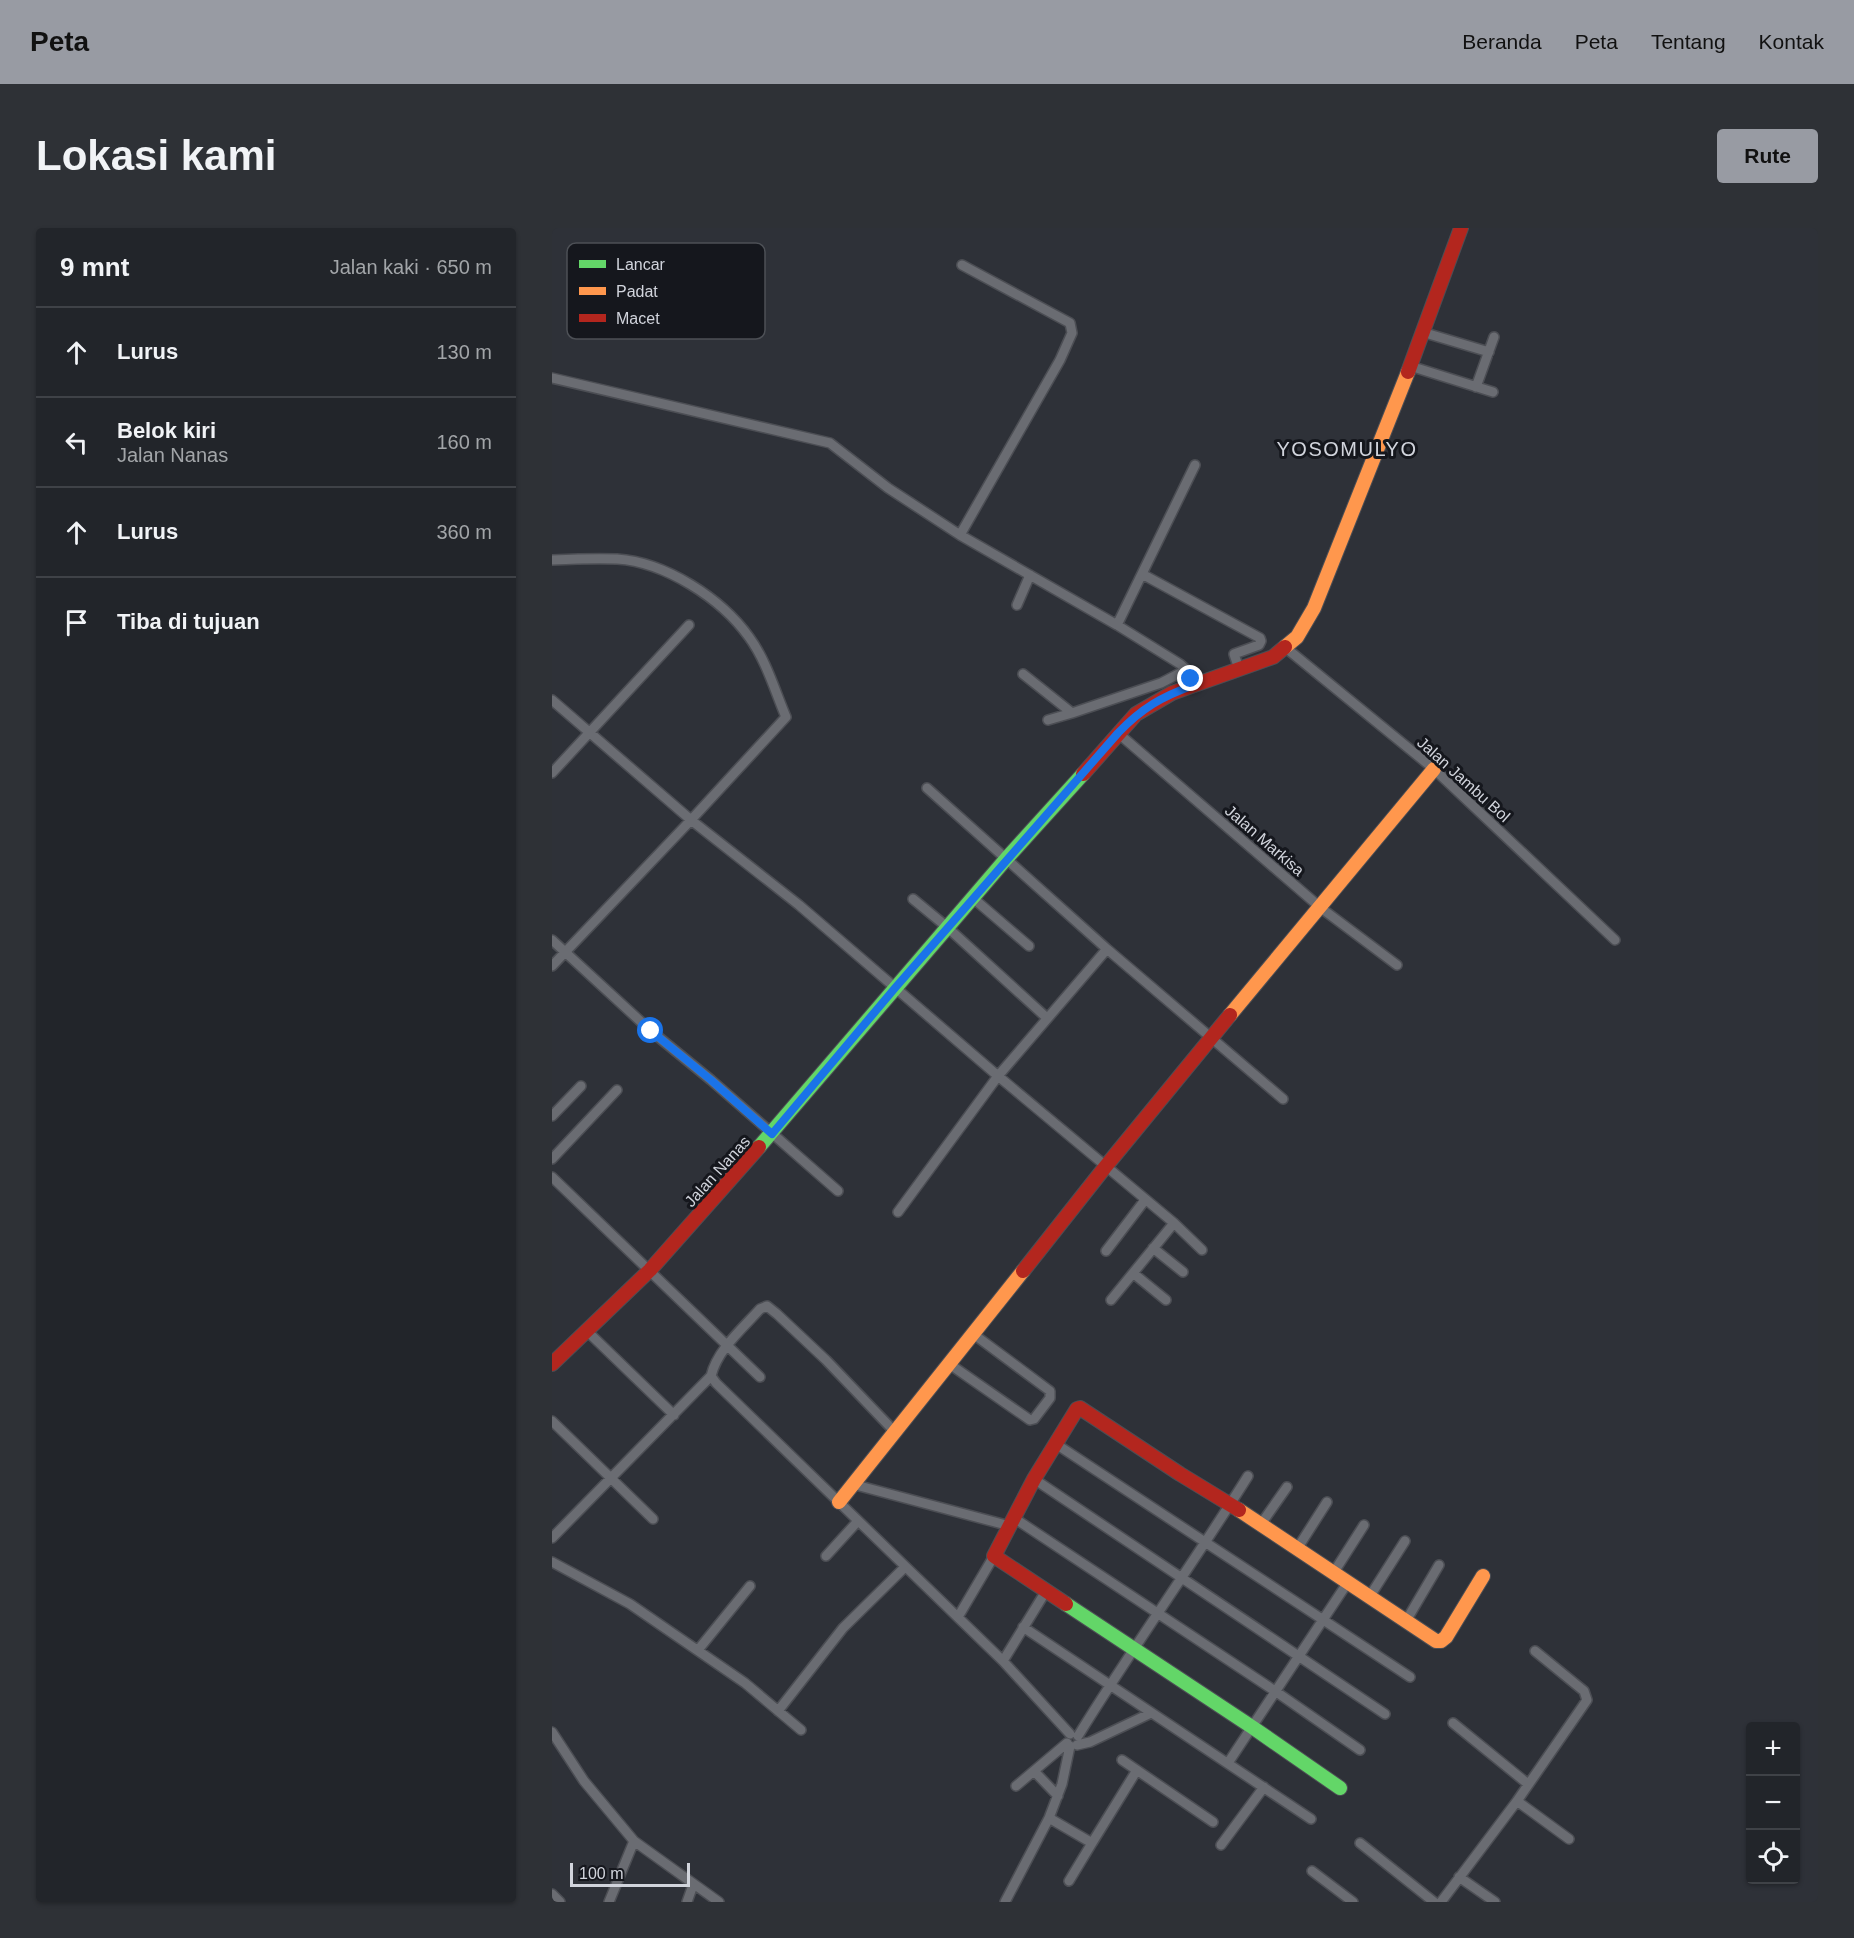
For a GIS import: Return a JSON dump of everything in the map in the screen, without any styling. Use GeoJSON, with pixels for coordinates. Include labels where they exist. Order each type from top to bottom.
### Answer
{"type":"FeatureCollection","features":[{"type":"Feature","properties":{"kind":"street"},"geometry":{"type":"LineString","coordinates":[[1286,648],[1297,637],[1314,608],[1410,366],[1461,228]]}},
{"type":"Feature","properties":{"kind":"street"},"geometry":{"type":"LineString","coordinates":[[960,535],[1060,360],[1072,333],[1070,323],[962,265]]}},
{"type":"Feature","properties":{"kind":"street"},"geometry":{"type":"LineString","coordinates":[[1422,332],[1489,352]]}},
{"type":"Feature","properties":{"kind":"street"},"geometry":{"type":"LineString","coordinates":[[1476,387],[1494,337]]}},
{"type":"Feature","properties":{"kind":"street"},"geometry":{"type":"LineString","coordinates":[[1410,366],[1492,392]]}},
{"type":"Feature","properties":{"kind":"street"},"geometry":{"type":"LineString","coordinates":[[552,378],[830,443],[888,488],[960,535],[1117,625],[1190,677]]}},
{"type":"Feature","properties":{"kind":"street"},"geometry":{"type":"LineString","coordinates":[[1117,625],[1195,465]]}},
{"type":"Feature","properties":{"kind":"street"},"geometry":{"type":"LineString","coordinates":[[552,560],[619,559],[661,569],[693,587],[720,606],[749,638],[786,717],[552,966]]}},
{"type":"Feature","properties":{"kind":"street"},"geometry":{"type":"LineString","coordinates":[[1142,574],[1260,639],[1258,645],[1234,654],[1239,669]]}},
{"type":"Feature","properties":{"kind":"street"},"geometry":{"type":"LineString","coordinates":[[1017,605],[1030,575]]}},
{"type":"Feature","properties":{"kind":"street"},"geometry":{"type":"LineString","coordinates":[[552,773],[689,625]]}},
{"type":"Feature","properties":{"kind":"street","name":"Jalan Nanas"},"geometry":{"type":"LineString","coordinates":[[552,1364],[650,1270],[772,1134],[1006,859],[1136,714],[1172,693],[1190,677],[1239,669],[1273,657],[1286,648]]}},
{"type":"Feature","properties":{"kind":"street","name":"Jalan Jambu Bol"},"geometry":{"type":"LineString","coordinates":[[1286,648],[1434,769],[1615,940]]}},
{"type":"Feature","properties":{"kind":"street"},"geometry":{"type":"LineString","coordinates":[[1023,674],[1072,713]]}},
{"type":"Feature","properties":{"kind":"street"},"geometry":{"type":"LineString","coordinates":[[1048,720],[1161,683],[1190,677]]}},
{"type":"Feature","properties":{"kind":"street"},"geometry":{"type":"LineString","coordinates":[[552,700],[691,820],[799,905],[1174,1223],[1202,1250]]}},
{"type":"Feature","properties":{"kind":"street","name":"Jalan Markisa"},"geometry":{"type":"LineString","coordinates":[[1118,733],[1321,908],[1397,965]]}},
{"type":"Feature","properties":{"kind":"street"},"geometry":{"type":"LineString","coordinates":[[838,1502],[1106,1166],[1434,769]]}},
{"type":"Feature","properties":{"kind":"street"},"geometry":{"type":"LineString","coordinates":[[927,788],[1107,949],[1283,1099]]}},
{"type":"Feature","properties":{"kind":"street"},"geometry":{"type":"LineString","coordinates":[[973,898],[1029,946]]}},
{"type":"Feature","properties":{"kind":"street"},"geometry":{"type":"LineString","coordinates":[[913,899],[1047,1018]]}},
{"type":"Feature","properties":{"kind":"street"},"geometry":{"type":"LineString","coordinates":[[552,940],[651,1031],[838,1191]]}},
{"type":"Feature","properties":{"kind":"street"},"geometry":{"type":"LineString","coordinates":[[898,1212],[998,1076],[1107,949]]}},
{"type":"Feature","properties":{"kind":"street"},"geometry":{"type":"LineString","coordinates":[[552,1116],[581,1086]]}},
{"type":"Feature","properties":{"kind":"street"},"geometry":{"type":"LineString","coordinates":[[552,1159],[617,1090]]}},
{"type":"Feature","properties":{"kind":"street"},"geometry":{"type":"LineString","coordinates":[[552,1177],[760,1377]]}},
{"type":"Feature","properties":{"kind":"street"},"geometry":{"type":"LineString","coordinates":[[1106,1251],[1145,1200]]}},
{"type":"Feature","properties":{"kind":"street"},"geometry":{"type":"LineString","coordinates":[[1111,1300],[1174,1223]]}},
{"type":"Feature","properties":{"kind":"street"},"geometry":{"type":"LineString","coordinates":[[1153,1248],[1183,1272]]}},
{"type":"Feature","properties":{"kind":"street"},"geometry":{"type":"LineString","coordinates":[[1133,1273],[1166,1300]]}},
{"type":"Feature","properties":{"kind":"street"},"geometry":{"type":"LineString","coordinates":[[552,1539],[711,1376],[713,1368],[728,1344],[760,1309],[767,1306],[826,1360],[894,1431]]}},
{"type":"Feature","properties":{"kind":"street"},"geometry":{"type":"LineString","coordinates":[[587,1331],[674,1415]]}},
{"type":"Feature","properties":{"kind":"street"},"geometry":{"type":"LineString","coordinates":[[948,1363],[1030,1420],[1034,1419],[1050,1398],[1050,1391],[972,1333]]}},
{"type":"Feature","properties":{"kind":"street"},"geometry":{"type":"LineString","coordinates":[[711,1376],[1004,1661],[1072,1741],[1090,1742],[1151,1713]]}},
{"type":"Feature","properties":{"kind":"street"},"geometry":{"type":"LineString","coordinates":[[958,1617],[994,1556],[1034,1479],[1077,1409],[1080,1408],[1179,1474],[1261,1524],[1436,1641],[1441,1641],[1446,1637],[1484,1576]]}},
{"type":"Feature","properties":{"kind":"street"},"geometry":{"type":"LineString","coordinates":[[552,1421],[653,1519]]}},
{"type":"Feature","properties":{"kind":"street"},"geometry":{"type":"LineString","coordinates":[[1056,1444],[1410,1677]]}},
{"type":"Feature","properties":{"kind":"street"},"geometry":{"type":"LineString","coordinates":[[1016,1786],[1072,1741],[1248,1476]]}},
{"type":"Feature","properties":{"kind":"street"},"geometry":{"type":"LineString","coordinates":[[1034,1479],[1385,1714]]}},
{"type":"Feature","properties":{"kind":"street"},"geometry":{"type":"LineString","coordinates":[[852,1484],[1012,1522],[1158,1613],[1360,1750]]}},
{"type":"Feature","properties":{"kind":"street"},"geometry":{"type":"LineString","coordinates":[[1261,1524],[1287,1487]]}},
{"type":"Feature","properties":{"kind":"street"},"geometry":{"type":"LineString","coordinates":[[1297,1549],[1327,1502]]}},
{"type":"Feature","properties":{"kind":"street"},"geometry":{"type":"LineString","coordinates":[[826,1556],[858,1521]]}},
{"type":"Feature","properties":{"kind":"street"},"geometry":{"type":"LineString","coordinates":[[1334,1572],[1364,1525]]}},
{"type":"Feature","properties":{"kind":"street"},"geometry":{"type":"LineString","coordinates":[[1370,1596],[1405,1541]]}},
{"type":"Feature","properties":{"kind":"street"},"geometry":{"type":"LineString","coordinates":[[994,1556],[1340,1788]]}},
{"type":"Feature","properties":{"kind":"street"},"geometry":{"type":"LineString","coordinates":[[552,1562],[630,1604],[745,1683],[801,1730]]}},
{"type":"Feature","properties":{"kind":"street"},"geometry":{"type":"LineString","coordinates":[[1406,1621],[1439,1565]]}},
{"type":"Feature","properties":{"kind":"street"},"geometry":{"type":"LineString","coordinates":[[778,1712],[843,1628],[905,1567]]}},
{"type":"Feature","properties":{"kind":"street"},"geometry":{"type":"LineString","coordinates":[[1228,1763],[1348,1582]]}},
{"type":"Feature","properties":{"kind":"street"},"geometry":{"type":"LineString","coordinates":[[698,1650],[750,1586]]}},
{"type":"Feature","properties":{"kind":"street"},"geometry":{"type":"LineString","coordinates":[[1004,1661],[1046,1591]]}},
{"type":"Feature","properties":{"kind":"street"},"geometry":{"type":"LineString","coordinates":[[1023,1627],[1311,1819]]}},
{"type":"Feature","properties":{"kind":"street"},"geometry":{"type":"LineString","coordinates":[[1441,1902],[1517,1801],[1587,1700],[1584,1691],[1534,1651]]}},
{"type":"Feature","properties":{"kind":"street"},"geometry":{"type":"LineString","coordinates":[[1453,1723],[1528,1784]]}},
{"type":"Feature","properties":{"kind":"street"},"geometry":{"type":"LineString","coordinates":[[552,1732],[584,1780],[634,1841],[719,1902]]}},
{"type":"Feature","properties":{"kind":"street"},"geometry":{"type":"LineString","coordinates":[[1005,1902],[1050,1818],[1072,1741]]}},
{"type":"Feature","properties":{"kind":"street"},"geometry":{"type":"LineString","coordinates":[[1122,1760],[1213,1822]]}},
{"type":"Feature","properties":{"kind":"street"},"geometry":{"type":"LineString","coordinates":[[1069,1881],[1137,1770]]}},
{"type":"Feature","properties":{"kind":"street"},"geometry":{"type":"LineString","coordinates":[[1034,1771],[1058,1796]]}},
{"type":"Feature","properties":{"kind":"street"},"geometry":{"type":"LineString","coordinates":[[1221,1845],[1264,1787]]}},
{"type":"Feature","properties":{"kind":"street"},"geometry":{"type":"LineString","coordinates":[[1517,1801],[1569,1839]]}},
{"type":"Feature","properties":{"kind":"street"},"geometry":{"type":"LineString","coordinates":[[1050,1818],[1092,1843]]}},
{"type":"Feature","properties":{"kind":"street"},"geometry":{"type":"LineString","coordinates":[[609,1902],[634,1841]]}},
{"type":"Feature","properties":{"kind":"street"},"geometry":{"type":"LineString","coordinates":[[1360,1843],[1434,1902]]}},
{"type":"Feature","properties":{"kind":"street"},"geometry":{"type":"LineString","coordinates":[[1312,1871],[1353,1902]]}},
{"type":"Feature","properties":{"kind":"street"},"geometry":{"type":"LineString","coordinates":[[1459,1877],[1495,1902]]}},
{"type":"Feature","properties":{"kind":"street"},"geometry":{"type":"LineString","coordinates":[[687,1902],[693,1885]]}},
{"type":"Feature","properties":{"kind":"street"},"geometry":{"type":"LineString","coordinates":[[552,1894],[560,1902]]}},
{"type":"Feature","properties":{"kind":"traffic: fast"},"geometry":{"type":"LineString","coordinates":[[759,1147],[1006,859],[1083,774]]}},
{"type":"Feature","properties":{"kind":"traffic: fast"},"geometry":{"type":"LineString","coordinates":[[1066,1604],[1340,1788]]}},
{"type":"Feature","properties":{"kind":"traffic: slow"},"geometry":{"type":"LineString","coordinates":[[1285,647],[1297,637],[1314,608],[1408,372]]}},
{"type":"Feature","properties":{"kind":"traffic: slow"},"geometry":{"type":"LineString","coordinates":[[1230,1015],[1434,769]]}},
{"type":"Feature","properties":{"kind":"traffic: slow"},"geometry":{"type":"LineString","coordinates":[[839,1502],[1023,1271]]}},
{"type":"Feature","properties":{"kind":"traffic: slow"},"geometry":{"type":"LineString","coordinates":[[1239,1510],[1436,1641],[1441,1641],[1446,1637],[1483,1576]]}},
{"type":"Feature","properties":{"kind":"traffic: jam"},"geometry":{"type":"LineString","coordinates":[[1408,372],[1461,228]]}},
{"type":"Feature","properties":{"kind":"traffic: jam"},"geometry":{"type":"LineString","coordinates":[[1083,774],[1136,714],[1172,693],[1273,657],[1285,647]]}},
{"type":"Feature","properties":{"kind":"traffic: jam"},"geometry":{"type":"LineString","coordinates":[[1023,1271],[1230,1015]]}},
{"type":"Feature","properties":{"kind":"traffic: jam"},"geometry":{"type":"LineString","coordinates":[[552,1364],[650,1270],[759,1147]]}},
{"type":"Feature","properties":{"kind":"traffic: jam"},"geometry":{"type":"LineString","coordinates":[[1066,1604],[994,1556],[1034,1479],[1077,1409],[1080,1408],[1239,1510]]}},
{"type":"Feature","properties":{"kind":"district","name":"YOSOMULYO"},"geometry":{"type":"Point","coordinates":[1347,449]}},
{"type":"Feature","properties":{"kind":"route"},"geometry":{"type":"LineString","coordinates":[[651,1031],[772,1134],[1006,859],[1118,733],[1136,714],[1159,699],[1194,685],[1191,679]]}}]}
